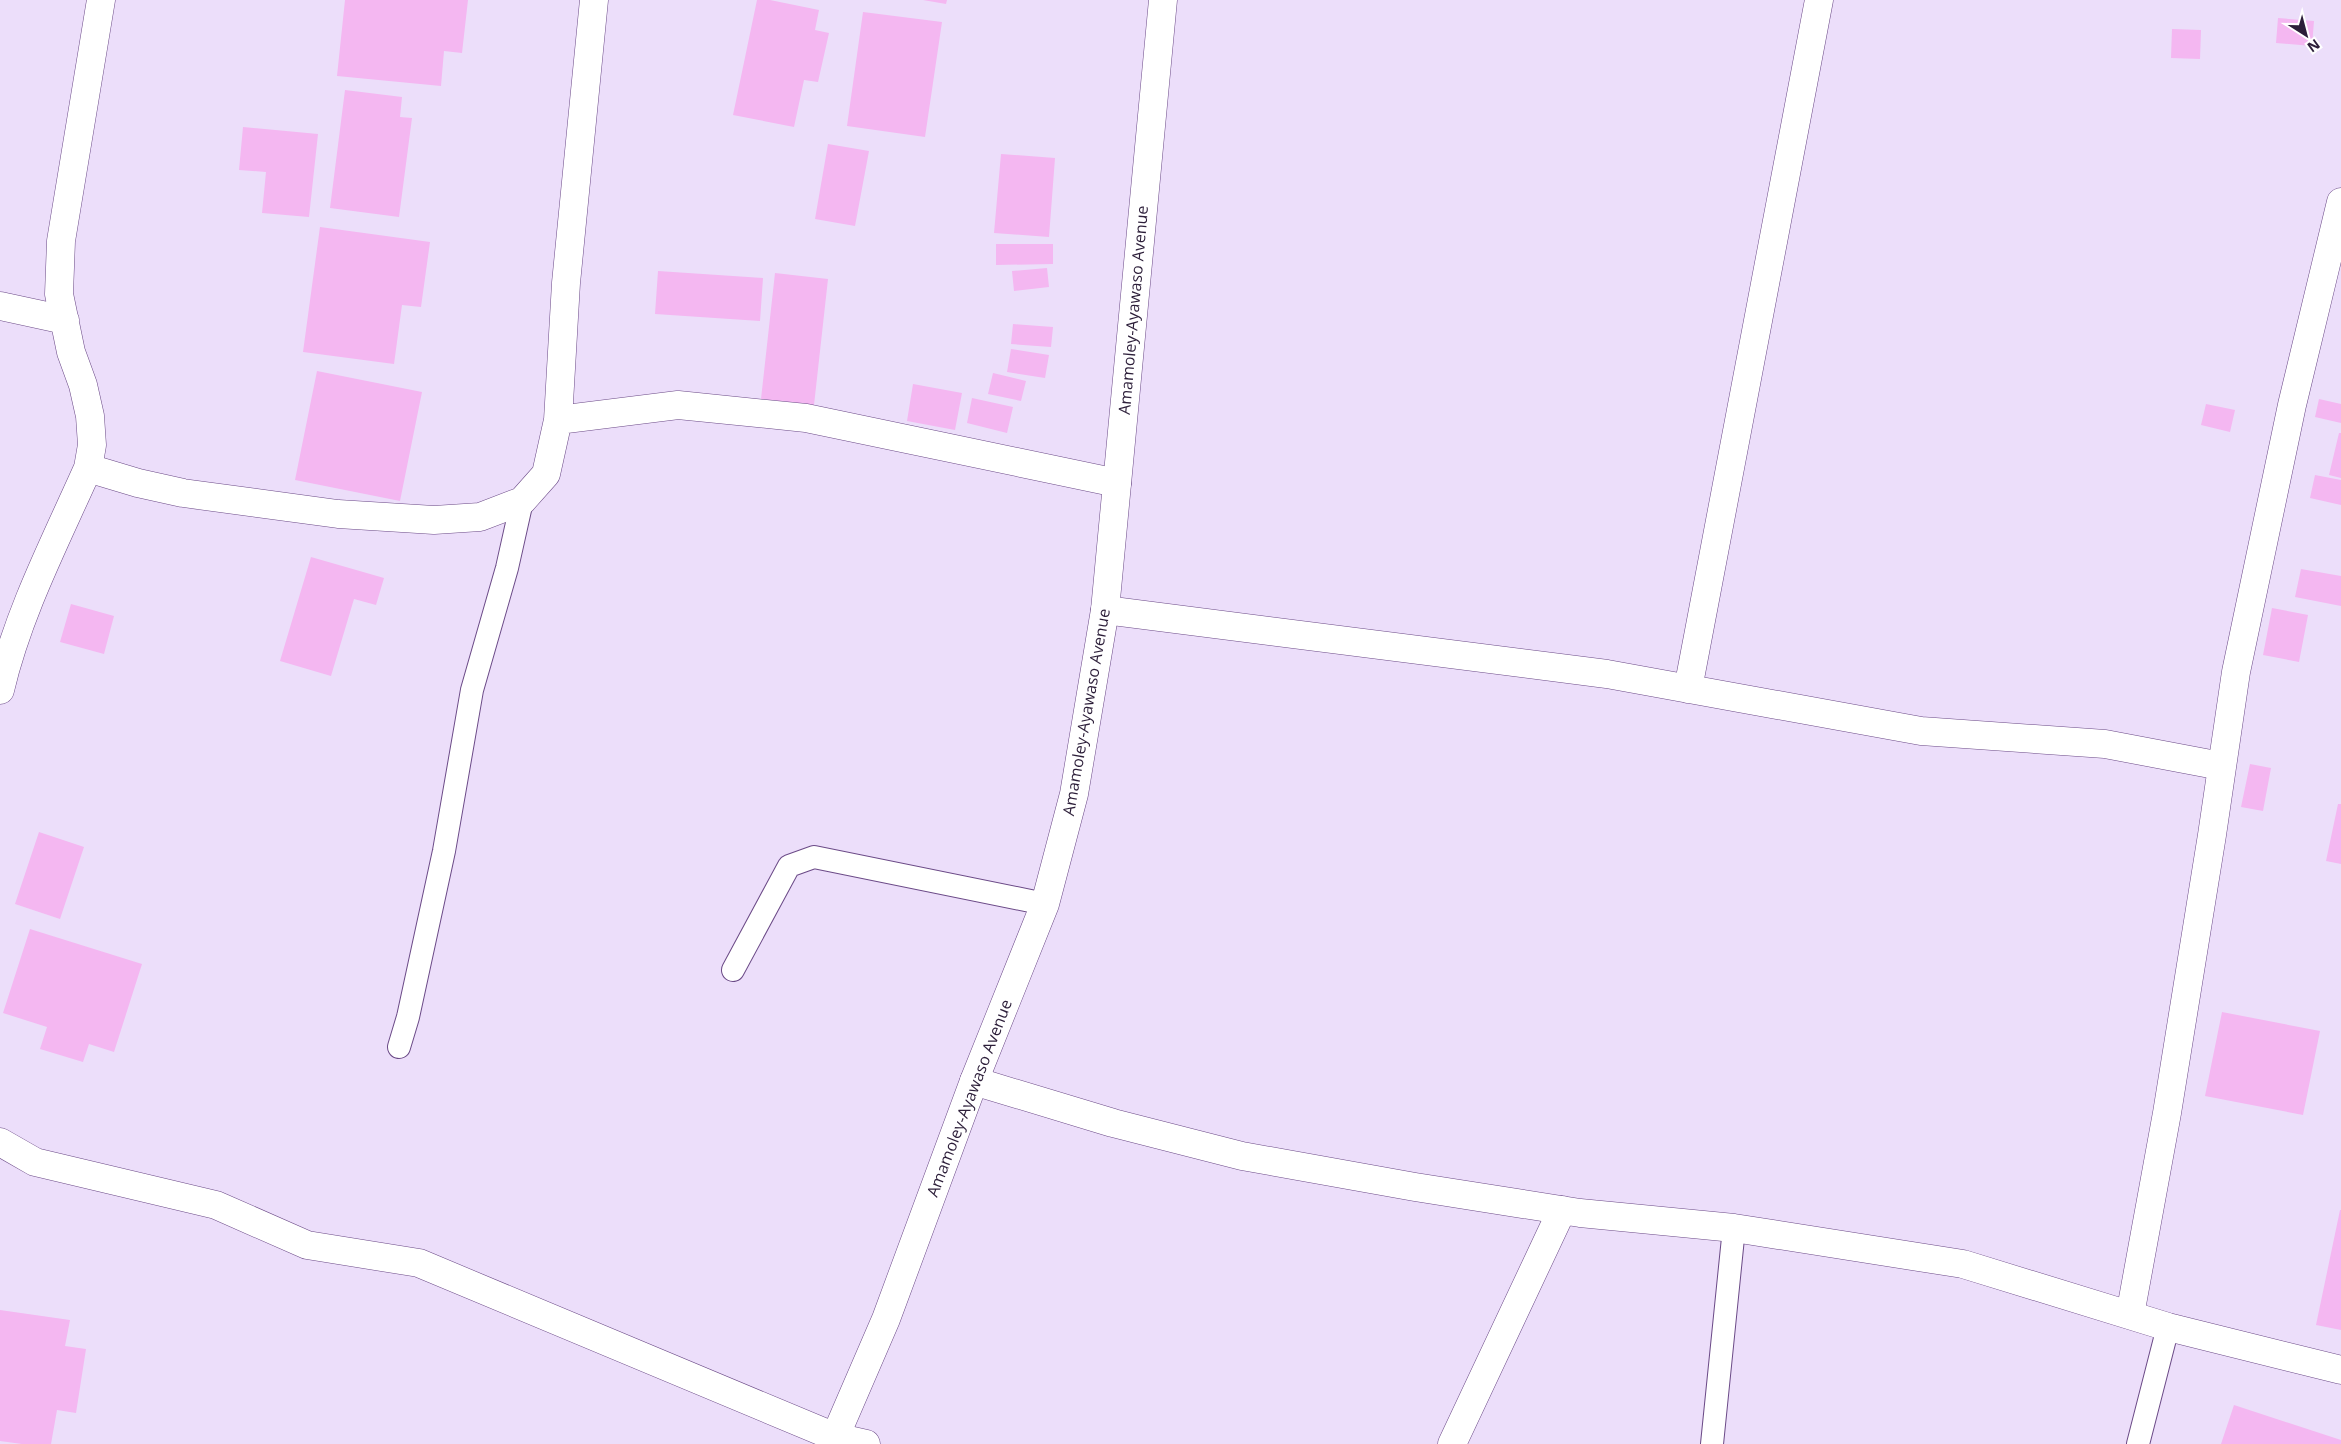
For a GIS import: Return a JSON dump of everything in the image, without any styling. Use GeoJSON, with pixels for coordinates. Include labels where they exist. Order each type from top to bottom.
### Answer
{"type":"FeatureCollection","features":[{"type":"Feature","properties":{"kind":"street"},"geometry":{"type":"LineString","coordinates":[[0,690],[5,667],[22,620],[88,468],[92,445],[90,416],[60,294],[61,241],[101,0]]}},
{"type":"Feature","properties":{"kind":"street"},"geometry":{"type":"LineString","coordinates":[[88,468],[138,484],[183,493],[338,514],[434,520],[480,517],[522,502],[546,474],[558,420],[566,283],[594,0]]}},
{"type":"Feature","properties":{"kind":"street","name":"Amamoley-Ayawaso Avenue"},"geometry":{"type":"LineString","coordinates":[[833,1441],[886,1319],[974,1081],[1045,904],[1074,794],[1105,610],[1163,0]]}},
{"type":"Feature","properties":{"kind":"street"},"geometry":{"type":"LineString","coordinates":[[1688,689],[1819,0]]}},
{"type":"Feature","properties":{"kind":"street"},"geometry":{"type":"LineString","coordinates":[[2130,1315],[2167,1112],[2212,835],[2236,672],[2286,434],[2341,202]]}},
{"type":"Feature","properties":{"kind":"street"},"geometry":{"type":"LineString","coordinates":[[0,306],[65,320]]}},
{"type":"Feature","properties":{"kind":"street"},"geometry":{"type":"LineString","coordinates":[[558,420],[678,405],[806,418],[1117,483]]}},
{"type":"Feature","properties":{"kind":"street"},"geometry":{"type":"LineString","coordinates":[[1105,610],[1606,674],[1921,731],[2105,744],[2221,766]]}},
{"type":"Feature","properties":{"kind":"street"},"geometry":{"type":"LineString","coordinates":[[974,1081],[1113,1123],[1242,1156],[1562,1210],[1734,1228],[1963,1264],[2168,1327],[2341,1370]]}},
{"type":"Feature","properties":{"kind":"street"},"geometry":{"type":"LineString","coordinates":[[0,1142],[35,1162],[216,1205],[306,1244],[418,1263],[833,1441],[866,1444]]}},
{"type":"Feature","properties":{"kind":"street"},"geometry":{"type":"LineString","coordinates":[[1452,1444],[1562,1210]]}},
{"type":"Feature","properties":{"kind":"lane"},"geometry":{"type":"LineString","coordinates":[[399,1047],[408,1017],[444,852],[472,690],[507,568],[522,502]]}},
{"type":"Feature","properties":{"kind":"lane"},"geometry":{"type":"LineString","coordinates":[[733,970],[789,866],[814,857],[1045,904]]}},
{"type":"Feature","properties":{"kind":"lane"},"geometry":{"type":"LineString","coordinates":[[1712,1444],[1734,1228]]}},
{"type":"Feature","properties":{"kind":"lane"},"geometry":{"type":"LineString","coordinates":[[2138,1444],[2168,1327]]}},
{"type":"Feature","properties":{"kind":"building"},"geometry":{"type":"Polygon","coordinates":[[[345,0],[468,0],[462,53],[444,51],[441,86],[337,76],[345,0]]]}},
{"type":"Feature","properties":{"kind":"building"},"geometry":{"type":"Polygon","coordinates":[[[757,0],[770,0],[819,10],[815,30],[829,33],[818,82],[804,80],[794,127],[733,115],[757,0]]]}},
{"type":"Feature","properties":{"kind":"building"},"geometry":{"type":"Polygon","coordinates":[[[923,0],[947,0],[946,4],[923,0]]]}},
{"type":"Feature","properties":{"kind":"building"},"geometry":{"type":"Polygon","coordinates":[[[863,12],[942,22],[925,137],[847,126],[863,12]]]}},
{"type":"Feature","properties":{"kind":"building"},"geometry":{"type":"Polygon","coordinates":[[[2278,18],[2314,21],[2312,46],[2276,43],[2278,18]]]}},
{"type":"Feature","properties":{"kind":"building"},"geometry":{"type":"Polygon","coordinates":[[[2172,29],[2201,30],[2200,59],[2171,58],[2172,29]]]}},
{"type":"Feature","properties":{"kind":"building"},"geometry":{"type":"Polygon","coordinates":[[[345,90],[402,97],[400,117],[412,118],[399,217],[330,208],[345,90]]]}},
{"type":"Feature","properties":{"kind":"building"},"geometry":{"type":"Polygon","coordinates":[[[243,127],[318,134],[309,217],[262,213],[266,172],[239,170],[243,127]]]}},
{"type":"Feature","properties":{"kind":"building"},"geometry":{"type":"Polygon","coordinates":[[[828,144],[869,151],[855,226],[815,219],[828,144]]]}},
{"type":"Feature","properties":{"kind":"building"},"geometry":{"type":"Polygon","coordinates":[[[1001,154],[1055,158],[1049,237],[994,233],[1001,154]]]}},
{"type":"Feature","properties":{"kind":"building"},"geometry":{"type":"Polygon","coordinates":[[[320,227],[430,242],[421,307],[402,305],[394,364],[303,352],[320,227]]]}},
{"type":"Feature","properties":{"kind":"building"},"geometry":{"type":"Polygon","coordinates":[[[996,244],[1053,244],[1053,264],[996,265],[996,244]]]}},
{"type":"Feature","properties":{"kind":"building"},"geometry":{"type":"Polygon","coordinates":[[[1047,268],[1049,287],[1014,291],[1012,271],[1047,268]]]}},
{"type":"Feature","properties":{"kind":"building"},"geometry":{"type":"Polygon","coordinates":[[[658,271],[763,278],[760,321],[655,314],[658,271]]]}},
{"type":"Feature","properties":{"kind":"building"},"geometry":{"type":"Polygon","coordinates":[[[775,273],[828,279],[814,405],[761,399],[775,273]]]}},
{"type":"Feature","properties":{"kind":"building"},"geometry":{"type":"Polygon","coordinates":[[[1013,324],[1053,327],[1051,347],[1011,344],[1013,324]]]}},
{"type":"Feature","properties":{"kind":"building"},"geometry":{"type":"Polygon","coordinates":[[[1011,349],[1049,355],[1045,378],[1007,372],[1011,349]]]}},
{"type":"Feature","properties":{"kind":"building"},"geometry":{"type":"Polygon","coordinates":[[[317,371],[422,392],[400,501],[295,480],[317,371]]]}},
{"type":"Feature","properties":{"kind":"building"},"geometry":{"type":"Polygon","coordinates":[[[993,373],[1026,381],[1021,401],[988,394],[993,373]]]}},
{"type":"Feature","properties":{"kind":"building"},"geometry":{"type":"Polygon","coordinates":[[[913,384],[962,393],[955,430],[907,421],[913,384]]]}},
{"type":"Feature","properties":{"kind":"building"},"geometry":{"type":"Polygon","coordinates":[[[972,398],[1013,407],[1007,433],[967,423],[972,398]]]}},
{"type":"Feature","properties":{"kind":"building"},"geometry":{"type":"Polygon","coordinates":[[[2319,399],[2341,404],[2341,423],[2315,417],[2319,399]]]}},
{"type":"Feature","properties":{"kind":"building"},"geometry":{"type":"Polygon","coordinates":[[[2206,404],[2235,410],[2230,432],[2201,425],[2206,404]]]}},
{"type":"Feature","properties":{"kind":"building"},"geometry":{"type":"Polygon","coordinates":[[[2339,433],[2341,433],[2341,478],[2329,475],[2339,433]]]}},
{"type":"Feature","properties":{"kind":"building"},"geometry":{"type":"Polygon","coordinates":[[[2315,475],[2341,480],[2341,505],[2310,498],[2315,475]]]}},
{"type":"Feature","properties":{"kind":"building"},"geometry":{"type":"Polygon","coordinates":[[[311,557],[384,578],[376,605],[354,599],[331,676],[280,661],[311,557]]]}},
{"type":"Feature","properties":{"kind":"building"},"geometry":{"type":"Polygon","coordinates":[[[2301,569],[2341,576],[2341,606],[2295,597],[2301,569]]]}},
{"type":"Feature","properties":{"kind":"building"},"geometry":{"type":"Polygon","coordinates":[[[71,604],[114,616],[104,654],[60,642],[71,604]]]}},
{"type":"Feature","properties":{"kind":"building"},"geometry":{"type":"Polygon","coordinates":[[[2272,608],[2308,615],[2299,662],[2263,655],[2272,608]]]}},
{"type":"Feature","properties":{"kind":"building"},"geometry":{"type":"Polygon","coordinates":[[[2250,764],[2271,768],[2263,811],[2241,807],[2250,764]]]}},
{"type":"Feature","properties":{"kind":"building"},"geometry":{"type":"Polygon","coordinates":[[[2338,804],[2341,804],[2341,864],[2326,861],[2338,804]]]}},
{"type":"Feature","properties":{"kind":"building"},"geometry":{"type":"Polygon","coordinates":[[[39,832],[84,847],[60,919],[15,904],[39,832]]]}},
{"type":"Feature","properties":{"kind":"building"},"geometry":{"type":"Polygon","coordinates":[[[30,929],[142,964],[114,1052],[89,1044],[83,1062],[40,1049],[47,1027],[3,1013],[30,929]]]}},
{"type":"Feature","properties":{"kind":"building"},"geometry":{"type":"Polygon","coordinates":[[[2222,1012],[2320,1031],[2303,1115],[2205,1096],[2222,1012]]]}},
{"type":"Feature","properties":{"kind":"building"},"geometry":{"type":"Polygon","coordinates":[[[2341,1210],[2341,1330],[2316,1325],[2341,1210]]]}},
{"type":"Feature","properties":{"kind":"building"},"geometry":{"type":"Polygon","coordinates":[[[0,1310],[70,1320],[65,1346],[86,1349],[76,1413],[57,1410],[51,1444],[22,1444],[0,1441],[0,1310]]]}},
{"type":"Feature","properties":{"kind":"building"},"geometry":{"type":"Polygon","coordinates":[[[2234,1405],[2341,1440],[2341,1444],[2221,1444],[2234,1405]]]}}]}
